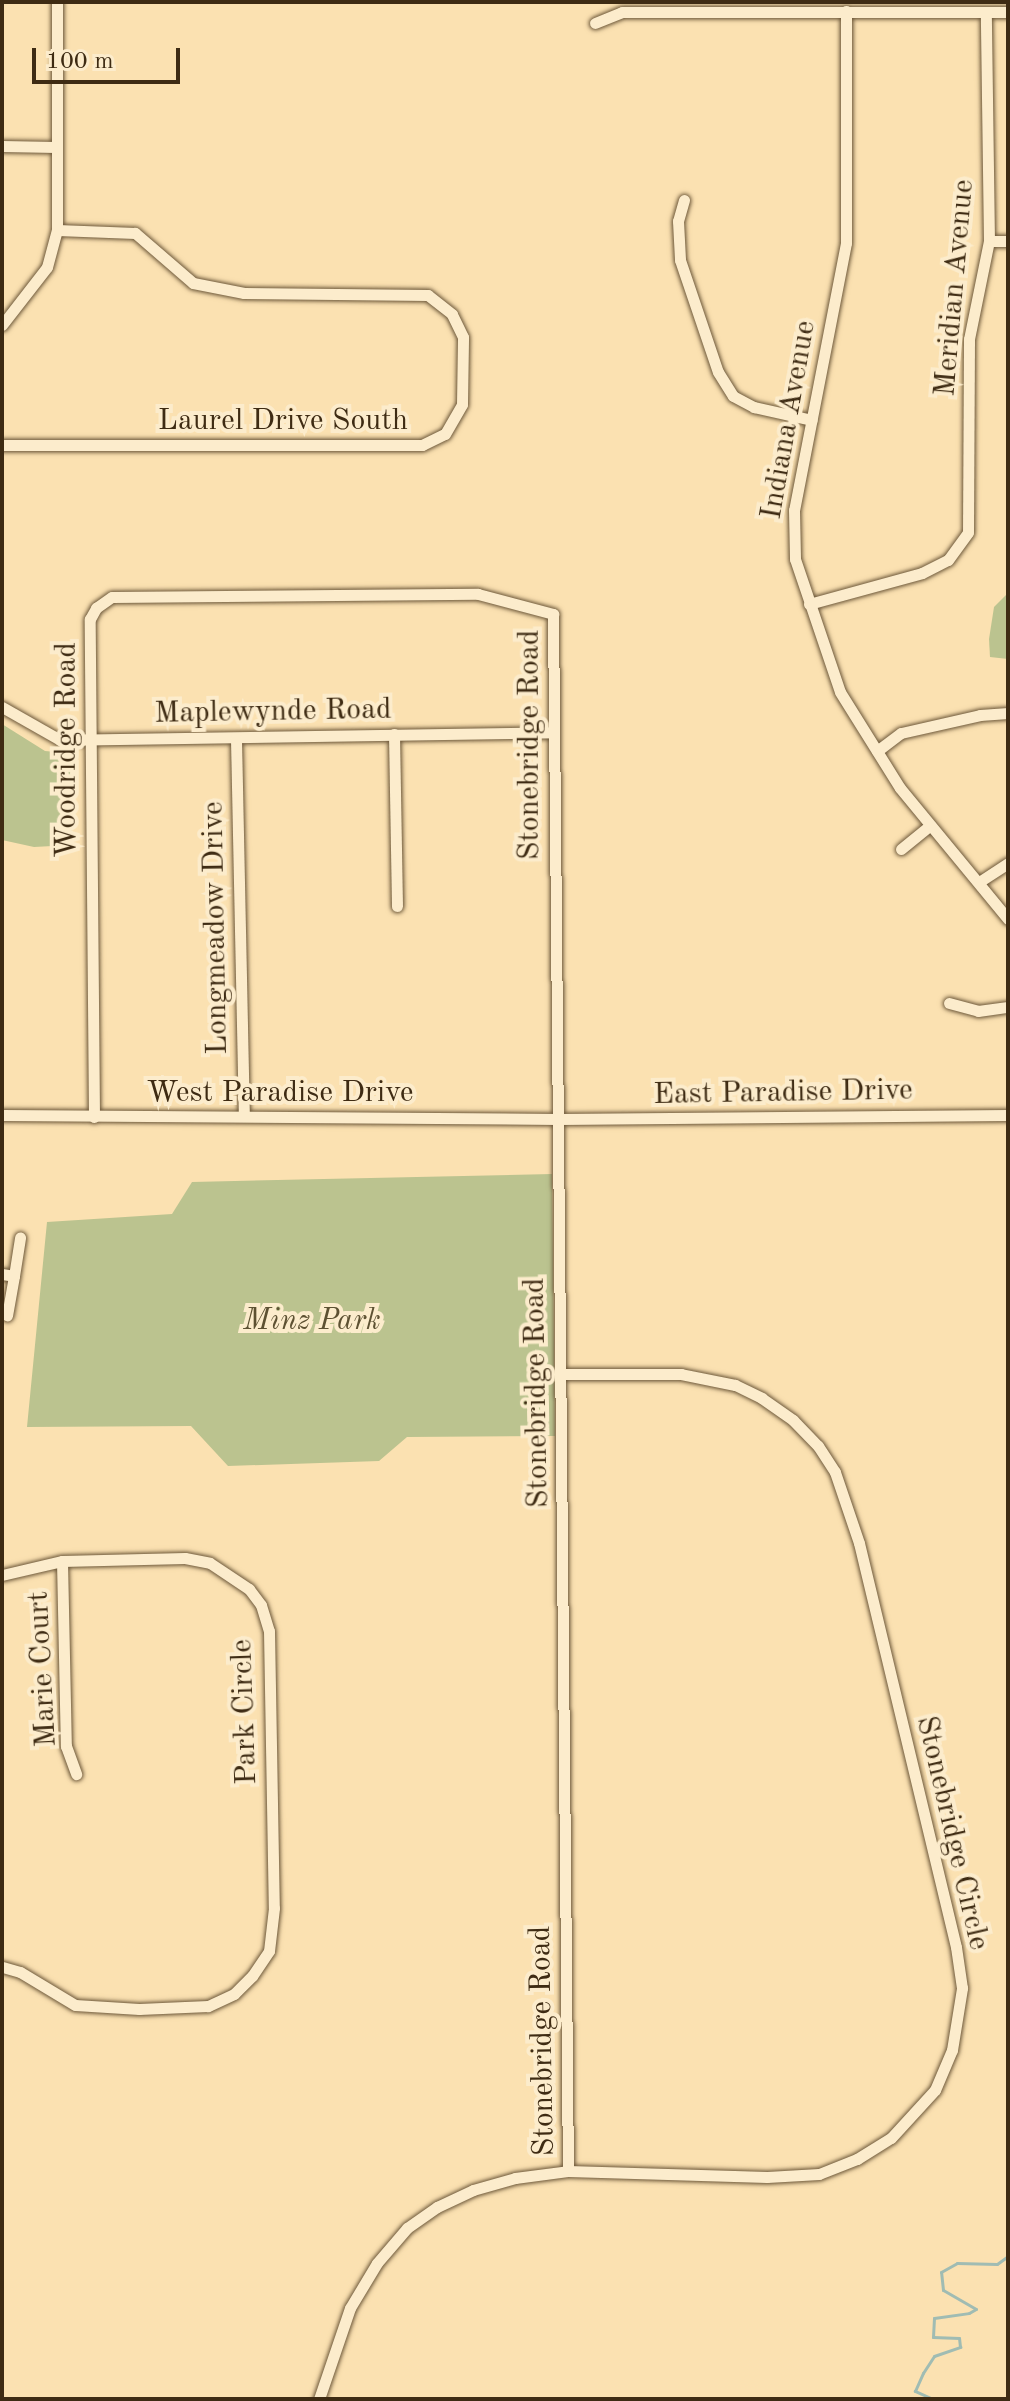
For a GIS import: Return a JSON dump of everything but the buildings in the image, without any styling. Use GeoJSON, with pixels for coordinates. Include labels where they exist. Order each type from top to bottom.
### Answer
{"type":"FeatureCollection","features":[{"type":"Feature","properties":{"kind":"street"},"geometry":{"type":"LineString","coordinates":[[2,325],[47,267],[57,230],[57,2]]}},
{"type":"Feature","properties":{"kind":"street","name":"Indiana Avenue"},"geometry":{"type":"LineString","coordinates":[[846,11],[846,243],[792,535],[809,604],[840,692],[929,826],[1008,919]]}},
{"type":"Feature","properties":{"kind":"street"},"geometry":{"type":"LineString","coordinates":[[595,23],[622,12],[1008,12]]}},
{"type":"Feature","properties":{"kind":"street","name":"Meridian Avenue"},"geometry":{"type":"LineString","coordinates":[[809,604],[922,573],[948,560],[968,532],[969,339],[989,241],[986,13]]}},
{"type":"Feature","properties":{"kind":"street"},"geometry":{"type":"LineString","coordinates":[[2,146],[56,147]]}},
{"type":"Feature","properties":{"kind":"street"},"geometry":{"type":"LineString","coordinates":[[684,200],[678,221],[680,260],[718,372],[733,396],[754,407],[812,420]]}},
{"type":"Feature","properties":{"kind":"street","name":"Laurel Drive South"},"geometry":{"type":"LineString","coordinates":[[2,445],[422,445],[445,434],[462,404],[463,337],[452,314],[428,295],[244,293],[193,283],[135,233],[57,230]]}},
{"type":"Feature","properties":{"kind":"street"},"geometry":{"type":"LineString","coordinates":[[989,241],[1008,241]]}},
{"type":"Feature","properties":{"kind":"street","name":"Woodridge Road"},"geometry":{"type":"LineString","coordinates":[[94,1117],[90,619],[96,608],[112,597],[478,594],[553,614]]}},
{"type":"Feature","properties":{"kind":"street","name":"Stonebridge Road"},"geometry":{"type":"LineString","coordinates":[[553,614],[568,2171]]}},
{"type":"Feature","properties":{"kind":"street","name":"Maplewynde Road"},"geometry":{"type":"LineString","coordinates":[[2,707],[60,740],[553,732]]}},
{"type":"Feature","properties":{"kind":"street"},"geometry":{"type":"LineString","coordinates":[[877,751],[901,733],[980,715],[1008,713]]}},
{"type":"Feature","properties":{"kind":"street"},"geometry":{"type":"LineString","coordinates":[[394,734],[397,906]]}},
{"type":"Feature","properties":{"kind":"street","name":"Longmeadow Drive"},"geometry":{"type":"LineString","coordinates":[[236,739],[244,1116]]}},
{"type":"Feature","properties":{"kind":"street"},"geometry":{"type":"LineString","coordinates":[[901,849],[929,826]]}},
{"type":"Feature","properties":{"kind":"street"},"geometry":{"type":"LineString","coordinates":[[979,882],[1008,863]]}},
{"type":"Feature","properties":{"kind":"street"},"geometry":{"type":"LineString","coordinates":[[949,1003],[978,1011],[1008,1007]]}},
{"type":"Feature","properties":{"kind":"street","name":"West Paradise Drive"},"geometry":{"type":"LineString","coordinates":[[2,1115],[559,1119]]}},
{"type":"Feature","properties":{"kind":"street","name":"East Paradise Drive"},"geometry":{"type":"LineString","coordinates":[[559,1119],[1008,1115]]}},
{"type":"Feature","properties":{"kind":"street"},"geometry":{"type":"LineString","coordinates":[[7,1315],[8,1275],[20,1237]]}},
{"type":"Feature","properties":{"kind":"street","name":"Stonebridge Circle"},"geometry":{"type":"LineString","coordinates":[[319,2399],[350,2308],[377,2263],[407,2228],[437,2207],[473,2190],[515,2178],[568,2171],[775,2177],[819,2174],[857,2159],[891,2138],[935,2090],[952,2050],[962,1988],[956,1947],[859,1543],[847,1500],[818,1446],[793,1420],[762,1398],[735,1385],[681,1374],[561,1374]]}},
{"type":"Feature","properties":{"kind":"street","name":"Park Circle"},"geometry":{"type":"LineString","coordinates":[[2,1575],[62,1561],[185,1558],[210,1563],[249,1589],[261,1605],[269,1645],[274,1908],[269,1951],[234,1994],[208,2006],[96,2009],[75,2005],[20,1972],[2,1967]]}},
{"type":"Feature","properties":{"kind":"street","name":"Marie Court"},"geometry":{"type":"LineString","coordinates":[[62,1561],[66,1746],[76,1774]]}},
{"type":"Feature","properties":{"kind":"green space"},"geometry":{"type":"Polygon","coordinates":[[[1008,593],[1008,659],[990,657],[989,639],[994,607],[1008,593]]]}},
{"type":"Feature","properties":{"kind":"green space"},"geometry":{"type":"Polygon","coordinates":[[[2,724],[45,751],[67,753],[73,763],[71,845],[34,847],[2,840],[2,724]]]}},
{"type":"Feature","properties":{"kind":"green space","name":"Minz Park"},"geometry":{"type":"Polygon","coordinates":[[[552,1174],[555,1436],[407,1437],[379,1461],[228,1466],[191,1426],[27,1427],[47,1222],[172,1214],[192,1182],[552,1174]]]}},
{"type":"Feature","properties":{"kind":"waterway"},"geometry":{"type":"LineString","coordinates":[[933,2399],[915,2391],[923,2373],[934,2356],[960,2347],[959,2338],[933,2337],[934,2318],[969,2313],[976,2309],[943,2290],[941,2272],[957,2263],[997,2264],[1008,2256]]}}]}
